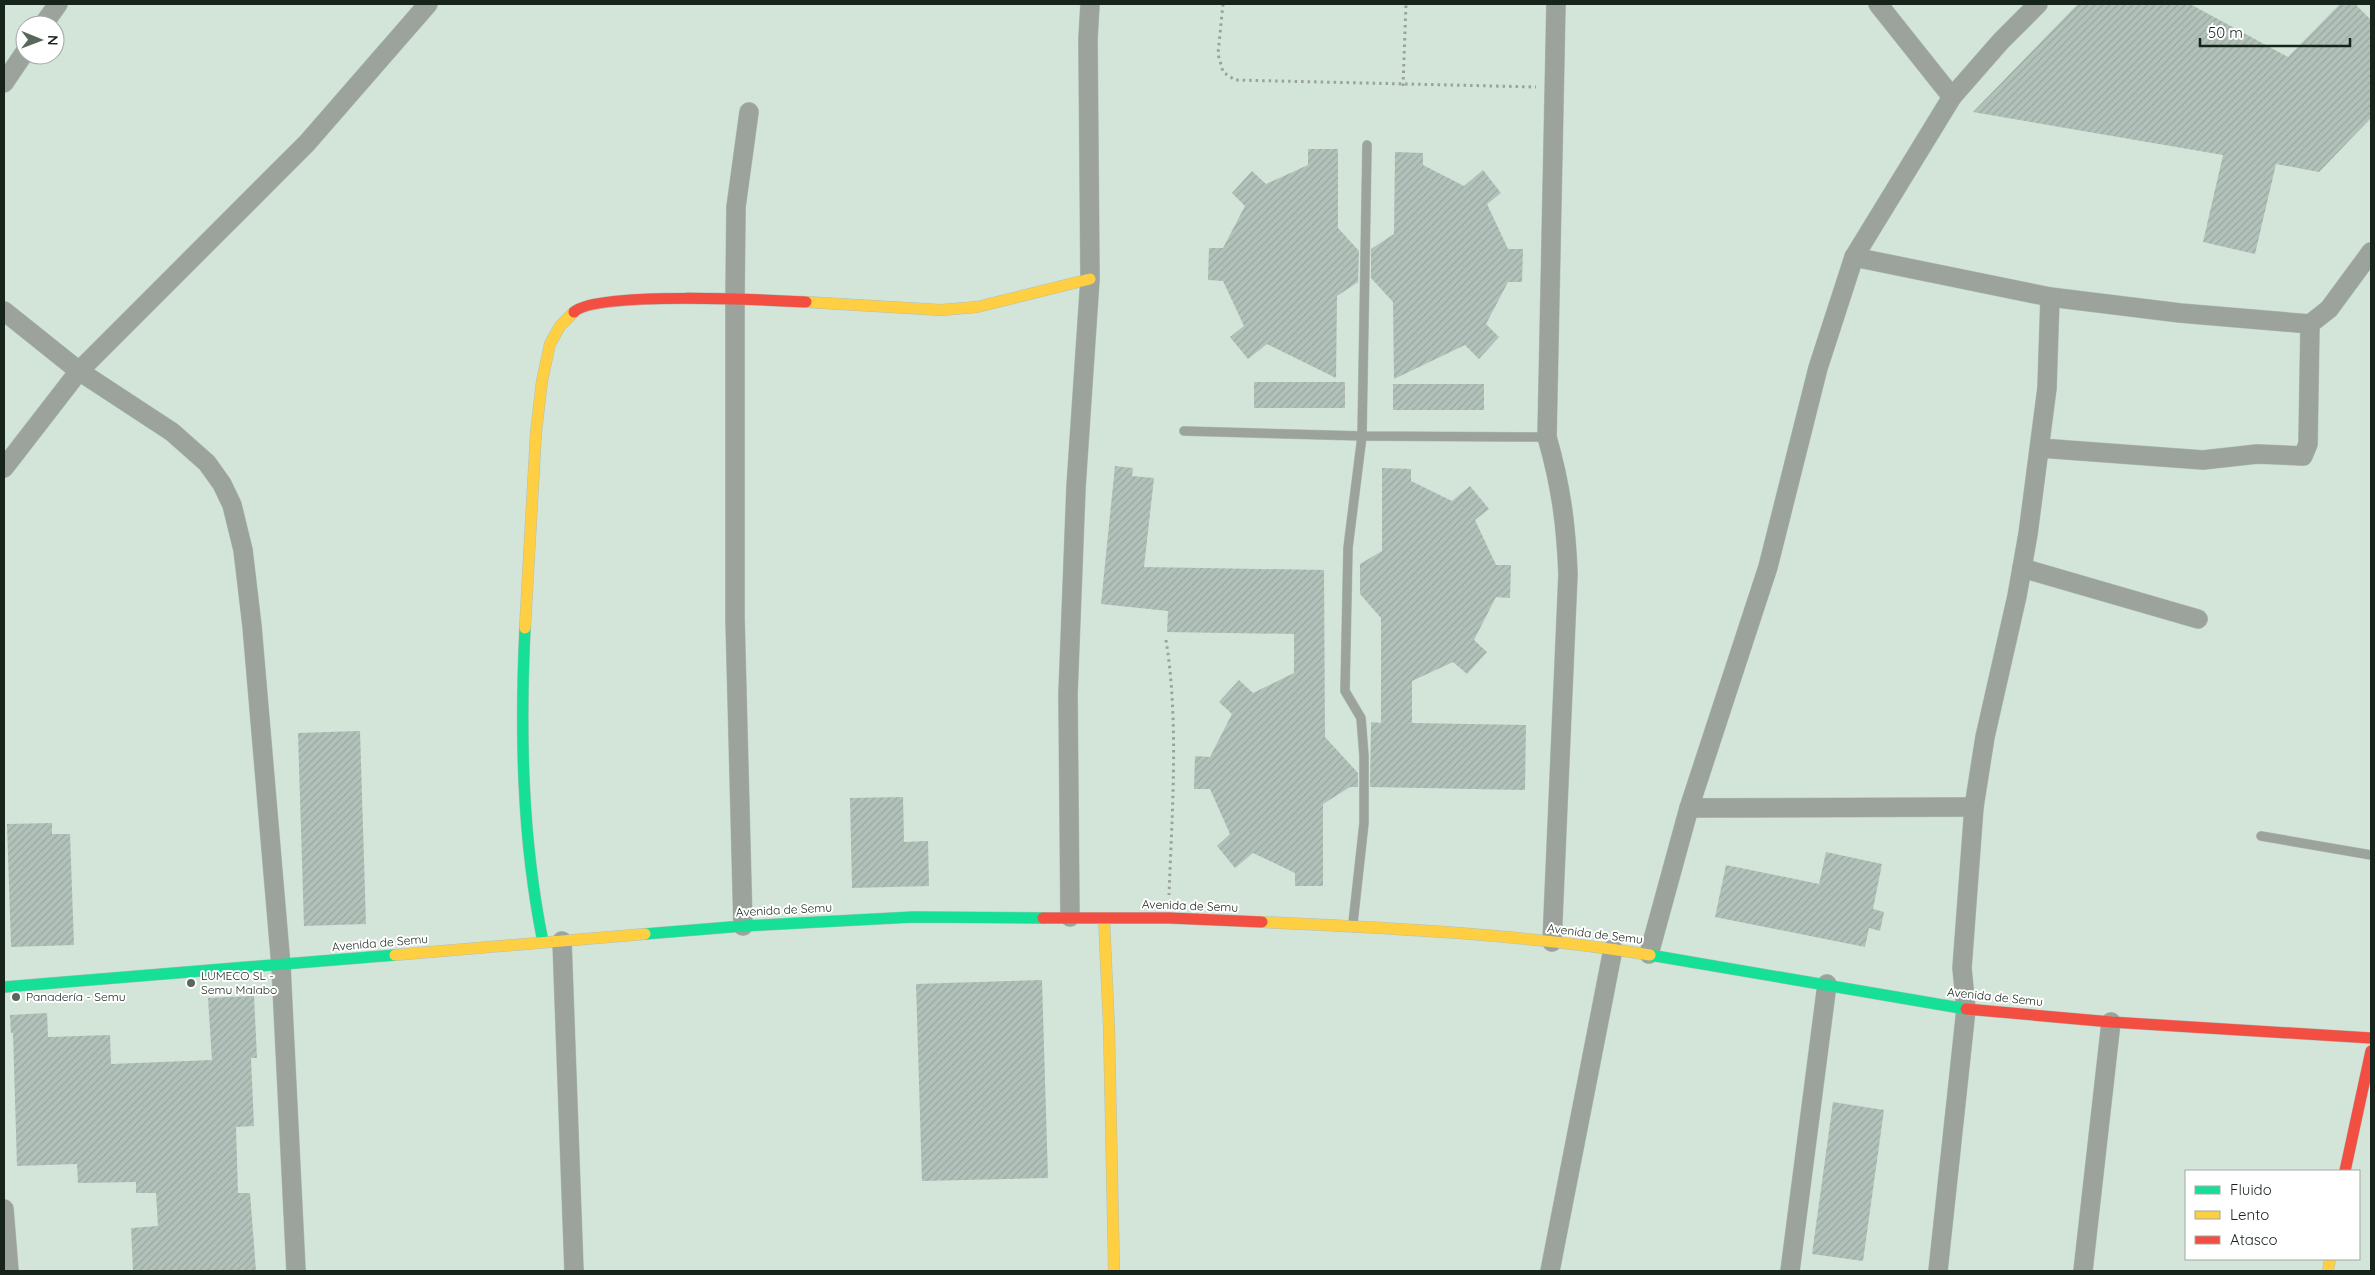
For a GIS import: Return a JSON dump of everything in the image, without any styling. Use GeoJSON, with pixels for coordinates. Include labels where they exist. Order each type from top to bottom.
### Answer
{"type":"FeatureCollection","features":[{"type":"Feature","properties":{"kind":"main road"},"geometry":{"type":"LineString","coordinates":[[543,942],[532,892],[523,749],[528,553],[536,432],[542,381],[550,344],[560,326],[576,309],[602,301],[735,298],[942,310],[977,307],[1090,278]]}},
{"type":"Feature","properties":{"kind":"main road","name":"Avenida de Semu"},"geometry":{"type":"LineString","coordinates":[[4,988],[744,926],[913,917],[1169,918],[1353,926],[1613,948],[1966,1009],[2111,1022],[2371,1038]]}},
{"type":"Feature","properties":{"kind":"main road"},"geometry":{"type":"LineString","coordinates":[[1104,918],[1109,1028],[1114,1271]]}},
{"type":"Feature","properties":{"kind":"main road"},"geometry":{"type":"LineString","coordinates":[[2345,1170],[2371,1050]]}},
{"type":"Feature","properties":{"kind":"street"},"geometry":{"type":"LineString","coordinates":[[50,15],[58,4]]}},
{"type":"Feature","properties":{"kind":"street"},"geometry":{"type":"LineString","coordinates":[[1070,917],[1068,694],[1076,487],[1090,278],[1088,39],[1090,4]]}},
{"type":"Feature","properties":{"kind":"street"},"geometry":{"type":"LineString","coordinates":[[1552,942],[1568,574],[1566,522],[1557,472],[1547,437],[1556,4]]}},
{"type":"Feature","properties":{"kind":"street"},"geometry":{"type":"LineString","coordinates":[[1878,4],[1952,98]]}},
{"type":"Feature","properties":{"kind":"street"},"geometry":{"type":"LineString","coordinates":[[1650,954],[1689,808],[1768,567],[1818,368],[1854,257],[1952,98],[2001,41],[2038,4]]}},
{"type":"Feature","properties":{"kind":"street"},"geometry":{"type":"LineString","coordinates":[[4,468],[79,371],[307,143],[417,7]]}},
{"type":"Feature","properties":{"kind":"street"},"geometry":{"type":"LineString","coordinates":[[4,83],[16,65]]}},
{"type":"Feature","properties":{"kind":"street"},"geometry":{"type":"LineString","coordinates":[[744,926],[734,618],[735,298],[736,207],[749,112]]}},
{"type":"Feature","properties":{"kind":"street"},"geometry":{"type":"LineString","coordinates":[[1854,257],[2050,297],[2180,313],[2310,324],[2329,308],[2371,252]]}},
{"type":"Feature","properties":{"kind":"street"},"geometry":{"type":"LineString","coordinates":[[1938,1271],[1966,1009],[1962,968],[1974,807],[1985,737],[2022,568],[2040,448],[2048,363],[2050,297]]}},
{"type":"Feature","properties":{"kind":"street"},"geometry":{"type":"LineString","coordinates":[[4,311],[79,371],[172,432],[200,457],[222,484],[232,505],[243,550],[252,626],[281,966],[296,1271]]}},
{"type":"Feature","properties":{"kind":"street"},"geometry":{"type":"LineString","coordinates":[[2040,448],[2203,460],[2257,454],[2303,456],[2308,444],[2310,324]]}},
{"type":"Feature","properties":{"kind":"street"},"geometry":{"type":"LineString","coordinates":[[2022,568],[2198,619]]}},
{"type":"Feature","properties":{"kind":"street"},"geometry":{"type":"LineString","coordinates":[[1689,808],[1974,807]]}},
{"type":"Feature","properties":{"kind":"street"},"geometry":{"type":"LineString","coordinates":[[562,941],[574,1271]]}},
{"type":"Feature","properties":{"kind":"street"},"geometry":{"type":"LineString","coordinates":[[1550,1271],[1613,948]]}},
{"type":"Feature","properties":{"kind":"street"},"geometry":{"type":"LineString","coordinates":[[1790,1271],[1827,984]]}},
{"type":"Feature","properties":{"kind":"street"},"geometry":{"type":"LineString","coordinates":[[2083,1271],[2111,1022]]}},
{"type":"Feature","properties":{"kind":"street"},"geometry":{"type":"LineString","coordinates":[[4,1208],[9,1271]]}},
{"type":"Feature","properties":{"kind":"lane"},"geometry":{"type":"LineString","coordinates":[[1353,926],[1364,823],[1364,756],[1361,718],[1345,691],[1348,548],[1362,436],[1367,145]]}},
{"type":"Feature","properties":{"kind":"lane"},"geometry":{"type":"LineString","coordinates":[[1184,431],[1362,436],[1547,437]]}},
{"type":"Feature","properties":{"kind":"lane"},"geometry":{"type":"LineString","coordinates":[[2261,836],[2371,855]]}},
{"type":"Feature","properties":{"kind":"path"},"geometry":{"type":"LineString","coordinates":[[1223,4],[1218,54],[1223,72],[1235,80],[1403,86],[1554,87]]}},
{"type":"Feature","properties":{"kind":"path"},"geometry":{"type":"LineString","coordinates":[[1403,86],[1406,4]]}},
{"type":"Feature","properties":{"kind":"path"},"geometry":{"type":"LineString","coordinates":[[1166,640],[1172,673],[1169,918]]}},
{"type":"Feature","properties":{"kind":"building"},"geometry":{"type":"Polygon","coordinates":[[[2078,4],[2190,4],[2288,57],[2340,4],[2355,4],[2371,20],[2371,118],[2319,172],[2276,164],[2255,254],[2203,242],[2223,155],[1973,112],[2078,4]]]}},
{"type":"Feature","properties":{"kind":"building"},"geometry":{"type":"Polygon","coordinates":[[[1308,149],[1338,149],[1338,228],[1359,251],[1358,282],[1337,296],[1336,378],[1267,344],[1248,359],[1230,337],[1244,326],[1223,281],[1208,280],[1209,248],[1223,248],[1245,206],[1232,193],[1252,171],[1266,184],[1308,165],[1308,149]]]}},
{"type":"Feature","properties":{"kind":"building"},"geometry":{"type":"Polygon","coordinates":[[[1395,152],[1423,153],[1423,165],[1464,186],[1483,170],[1501,193],[1487,204],[1508,249],[1523,249],[1522,282],[1508,282],[1486,324],[1499,337],[1479,359],[1465,345],[1394,379],[1393,302],[1371,278],[1371,249],[1394,234],[1395,152]]]}},
{"type":"Feature","properties":{"kind":"building"},"geometry":{"type":"Polygon","coordinates":[[[1254,382],[1345,382],[1345,408],[1254,408],[1254,382]]]}},
{"type":"Feature","properties":{"kind":"building"},"geometry":{"type":"Polygon","coordinates":[[[1393,384],[1484,384],[1484,410],[1393,410],[1393,384]]]}},
{"type":"Feature","properties":{"kind":"building"},"geometry":{"type":"Polygon","coordinates":[[[1115,466],[1133,468],[1132,476],[1154,478],[1144,567],[1324,570],[1325,737],[1358,773],[1358,787],[1350,787],[1323,804],[1323,886],[1295,886],[1295,873],[1253,853],[1235,868],[1217,846],[1230,834],[1210,789],[1194,789],[1195,756],[1210,757],[1232,714],[1219,702],[1239,680],[1253,693],[1294,673],[1294,634],[1167,632],[1168,611],[1101,604],[1115,466]]]}},
{"type":"Feature","properties":{"kind":"building"},"geometry":{"type":"Polygon","coordinates":[[[1382,468],[1411,469],[1411,481],[1452,501],[1470,486],[1489,509],[1475,520],[1496,565],[1511,565],[1510,598],[1496,597],[1474,640],[1487,652],[1467,674],[1453,662],[1412,681],[1412,723],[1526,725],[1525,790],[1370,787],[1371,722],[1381,723],[1381,618],[1360,594],[1360,564],[1382,551],[1382,468]]]}},
{"type":"Feature","properties":{"kind":"building"},"geometry":{"type":"Polygon","coordinates":[[[360,731],[366,924],[304,926],[298,733],[360,731]]]}},
{"type":"Feature","properties":{"kind":"building"},"geometry":{"type":"Polygon","coordinates":[[[903,797],[904,842],[928,841],[929,886],[852,888],[850,798],[903,797]]]}},
{"type":"Feature","properties":{"kind":"building"},"geometry":{"type":"Polygon","coordinates":[[[52,823],[52,834],[70,834],[74,945],[11,947],[7,824],[52,823]]]}},
{"type":"Feature","properties":{"kind":"building"},"geometry":{"type":"Polygon","coordinates":[[[1826,852],[1882,864],[1873,909],[1884,912],[1880,931],[1869,928],[1865,947],[1715,917],[1726,865],[1819,884],[1826,852]]]}},
{"type":"Feature","properties":{"kind":"building"},"geometry":{"type":"Polygon","coordinates":[[[1042,980],[1048,1178],[922,1181],[916,984],[1042,980]]]}},
{"type":"Feature","properties":{"kind":"building"},"geometry":{"type":"Polygon","coordinates":[[[254,996],[257,1058],[251,1058],[254,1126],[236,1127],[238,1193],[250,1193],[256,1271],[133,1271],[131,1228],[158,1226],[156,1193],[136,1193],[136,1182],[78,1183],[77,1164],[17,1166],[13,1033],[11,1033],[10,1015],[47,1013],[48,1037],[110,1035],[111,1064],[212,1060],[208,998],[254,996]]]}},
{"type":"Feature","properties":{"kind":"building"},"geometry":{"type":"Polygon","coordinates":[[[1833,1102],[1884,1110],[1863,1261],[1812,1254],[1833,1102]]]}},
{"type":"Feature","properties":{"kind":"traffic: fast"},"geometry":{"type":"LineString","coordinates":[[525,628],[523,667],[524,786],[531,864],[543,942]]}},
{"type":"Feature","properties":{"kind":"traffic: fast"},"geometry":{"type":"LineString","coordinates":[[645,934],[743,926],[913,917],[1043,918]]}},
{"type":"Feature","properties":{"kind":"traffic: fast"},"geometry":{"type":"LineString","coordinates":[[4,987],[395,955]]}},
{"type":"Feature","properties":{"kind":"traffic: fast"},"geometry":{"type":"LineString","coordinates":[[1650,955],[1966,1009]]}},
{"type":"Feature","properties":{"kind":"traffic: slow"},"geometry":{"type":"LineString","coordinates":[[806,302],[941,310],[977,307],[1090,279]]}},
{"type":"Feature","properties":{"kind":"traffic: slow"},"geometry":{"type":"LineString","coordinates":[[525,628],[536,432],[542,381],[550,344],[560,326],[574,312]]}},
{"type":"Feature","properties":{"kind":"traffic: slow"},"geometry":{"type":"LineString","coordinates":[[1104,918],[1109,1028],[1114,1271]]}},
{"type":"Feature","properties":{"kind":"traffic: slow"},"geometry":{"type":"LineString","coordinates":[[1262,922],[1505,937],[1650,955]]}},
{"type":"Feature","properties":{"kind":"traffic: slow"},"geometry":{"type":"LineString","coordinates":[[395,955],[645,934]]}},
{"type":"Feature","properties":{"kind":"traffic: slow"},"geometry":{"type":"LineString","coordinates":[[2328,1271],[2330,1260]]}},
{"type":"Feature","properties":{"kind":"traffic: jam"},"geometry":{"type":"LineString","coordinates":[[574,312],[589,305],[647,299],[684,298],[806,302]]}},
{"type":"Feature","properties":{"kind":"traffic: jam"},"geometry":{"type":"LineString","coordinates":[[1043,918],[1169,918],[1262,922]]}},
{"type":"Feature","properties":{"kind":"traffic: jam"},"geometry":{"type":"LineString","coordinates":[[1966,1009],[2111,1022],[2371,1038]]}},
{"type":"Feature","properties":{"kind":"traffic: jam"},"geometry":{"type":"LineString","coordinates":[[2345,1170],[2371,1051]]}},
{"type":"Feature","properties":{"kind":"place","name":"LUMECO SL - Semu Malabo"},"geometry":{"type":"Point","coordinates":[191,983]}},
{"type":"Feature","properties":{"kind":"place","name":"Panadería - Semu"},"geometry":{"type":"Point","coordinates":[16,997]}}]}
